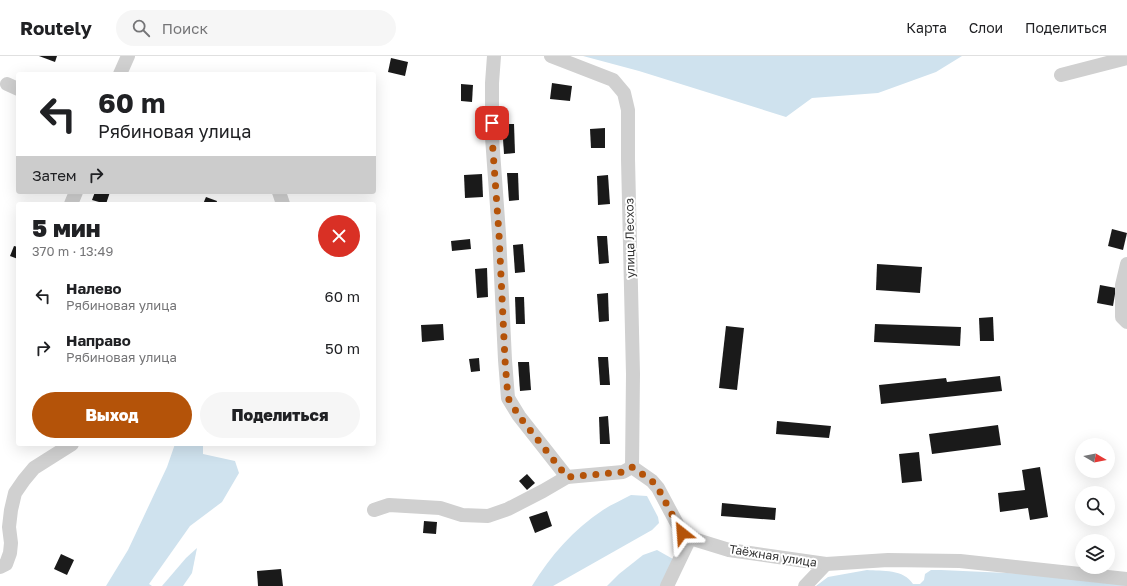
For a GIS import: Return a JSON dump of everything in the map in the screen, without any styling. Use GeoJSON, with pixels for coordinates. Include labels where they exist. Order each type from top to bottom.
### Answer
{"type":"FeatureCollection","features":[{"type":"Feature","properties":{"kind":"street"},"geometry":{"type":"LineString","coordinates":[[121,72],[128,56]]}},
{"type":"Feature","properties":{"kind":"street"},"geometry":{"type":"LineString","coordinates":[[494,56],[492,83],[492,137],[508,398],[519,416],[567,477]]}},
{"type":"Feature","properties":{"kind":"street","name":"улица Лесхоз"},"geometry":{"type":"LineString","coordinates":[[551,56],[613,80],[624,93],[628,110],[633,374],[632,467]]}},
{"type":"Feature","properties":{"kind":"street"},"geometry":{"type":"LineString","coordinates":[[1060,75],[1127,58]]}},
{"type":"Feature","properties":{"kind":"street"},"geometry":{"type":"LineString","coordinates":[[1127,264],[1122,285],[1122,317],[1127,322]]}},
{"type":"Feature","properties":{"kind":"street"},"geometry":{"type":"LineString","coordinates":[[0,567],[6,564],[10,553],[11,543],[9,527],[15,493],[34,468],[69,446]]}},
{"type":"Feature","properties":{"kind":"street"},"geometry":{"type":"LineString","coordinates":[[374,510],[389,505],[440,508],[462,515],[488,516],[508,509],[567,477],[623,472],[632,467],[652,481],[658,488],[682,533],[690,538],[668,586]]}},
{"type":"Feature","properties":{"kind":"street","name":"Таёжная улица"},"geometry":{"type":"LineString","coordinates":[[690,538],[729,550],[826,564]]}},
{"type":"Feature","properties":{"kind":"street"},"geometry":{"type":"LineString","coordinates":[[826,564],[888,560],[960,561],[1127,579]]}},
{"type":"Feature","properties":{"kind":"street","name":"Таёжная улица"},"geometry":{"type":"LineString","coordinates":[[805,586],[826,564]]}},
{"type":"Feature","properties":{"kind":"water"},"geometry":{"type":"Polygon","coordinates":[[[583,56],[962,56],[936,72],[878,93],[812,98],[786,117],[639,71],[583,56]]]}},
{"type":"Feature","properties":{"kind":"water"},"geometry":{"type":"Polygon","coordinates":[[[174,446],[203,446],[203,454],[235,461],[239,473],[222,502],[190,526],[149,584],[152,586],[106,586],[128,550],[167,467],[174,446]]]}},
{"type":"Feature","properties":{"kind":"water"},"geometry":{"type":"Polygon","coordinates":[[[631,495],[647,496],[658,517],[659,523],[652,530],[553,586],[532,586],[547,564],[573,534],[592,517],[631,495]]]}},
{"type":"Feature","properties":{"kind":"water"},"geometry":{"type":"Polygon","coordinates":[[[197,548],[192,573],[183,586],[162,586],[186,558],[197,548]]]}},
{"type":"Feature","properties":{"kind":"water"},"geometry":{"type":"Polygon","coordinates":[[[657,550],[673,559],[661,586],[607,586],[619,574],[643,555],[657,550]]]}},
{"type":"Feature","properties":{"kind":"water"},"geometry":{"type":"Polygon","coordinates":[[[867,570],[898,573],[909,579],[913,584],[920,584],[924,580],[925,574],[931,570],[941,570],[1073,576],[1127,586],[816,586],[828,577],[867,570]]]}},
{"type":"Feature","properties":{"kind":"building"},"geometry":{"type":"Polygon","coordinates":[[[39,56],[57,56],[55,62],[39,56]]]}},
{"type":"Feature","properties":{"kind":"building"},"geometry":{"type":"Polygon","coordinates":[[[391,58],[408,62],[405,76],[388,72],[391,58]]]}},
{"type":"Feature","properties":{"kind":"building"},"geometry":{"type":"Polygon","coordinates":[[[552,83],[572,86],[570,101],[550,99],[552,83]]]}},
{"type":"Feature","properties":{"kind":"building"},"geometry":{"type":"Polygon","coordinates":[[[461,84],[473,85],[472,102],[461,101],[461,84]]]}},
{"type":"Feature","properties":{"kind":"building"},"geometry":{"type":"Polygon","coordinates":[[[502,124],[514,124],[515,153],[504,154],[502,124]]]}},
{"type":"Feature","properties":{"kind":"building"},"geometry":{"type":"Polygon","coordinates":[[[605,128],[605,148],[591,148],[590,129],[605,128]]]}},
{"type":"Feature","properties":{"kind":"building"},"geometry":{"type":"Polygon","coordinates":[[[507,173],[518,173],[519,200],[509,201],[507,173]]]}},
{"type":"Feature","properties":{"kind":"building"},"geometry":{"type":"Polygon","coordinates":[[[482,174],[483,197],[465,198],[464,175],[482,174]]]}},
{"type":"Feature","properties":{"kind":"building"},"geometry":{"type":"Polygon","coordinates":[[[608,175],[610,204],[598,205],[597,176],[608,175]]]}},
{"type":"Feature","properties":{"kind":"building"},"geometry":{"type":"Polygon","coordinates":[[[94,194],[109,194],[107,202],[92,200],[94,194]]]}},
{"type":"Feature","properties":{"kind":"building"},"geometry":{"type":"Polygon","coordinates":[[[206,197],[217,201],[217,202],[204,202],[206,197]]]}},
{"type":"Feature","properties":{"kind":"building"},"geometry":{"type":"Polygon","coordinates":[[[1112,229],[1127,233],[1123,250],[1108,246],[1112,229]]]}},
{"type":"Feature","properties":{"kind":"building"},"geometry":{"type":"Polygon","coordinates":[[[597,236],[607,236],[609,263],[599,264],[597,236]]]}},
{"type":"Feature","properties":{"kind":"building"},"geometry":{"type":"Polygon","coordinates":[[[470,239],[471,249],[452,251],[451,241],[470,239]]]}},
{"type":"Feature","properties":{"kind":"building"},"geometry":{"type":"Polygon","coordinates":[[[523,244],[525,272],[515,273],[513,245],[523,244]]]}},
{"type":"Feature","properties":{"kind":"building"},"geometry":{"type":"Polygon","coordinates":[[[14,246],[16,246],[16,258],[10,256],[14,246]]]}},
{"type":"Feature","properties":{"kind":"building"},"geometry":{"type":"Polygon","coordinates":[[[877,264],[922,267],[920,293],[876,290],[877,264]]]}},
{"type":"Feature","properties":{"kind":"building"},"geometry":{"type":"Polygon","coordinates":[[[487,268],[488,297],[477,298],[475,269],[487,268]]]}},
{"type":"Feature","properties":{"kind":"building"},"geometry":{"type":"Polygon","coordinates":[[[1100,285],[1116,288],[1113,306],[1097,303],[1100,285]]]}},
{"type":"Feature","properties":{"kind":"building"},"geometry":{"type":"Polygon","coordinates":[[[608,293],[609,321],[599,322],[597,294],[608,293]]]}},
{"type":"Feature","properties":{"kind":"building"},"geometry":{"type":"Polygon","coordinates":[[[515,297],[524,297],[525,324],[516,324],[515,297]]]}},
{"type":"Feature","properties":{"kind":"building"},"geometry":{"type":"Polygon","coordinates":[[[993,317],[994,341],[980,341],[979,318],[993,317]]]}},
{"type":"Feature","properties":{"kind":"building"},"geometry":{"type":"Polygon","coordinates":[[[443,324],[444,340],[422,342],[421,325],[443,324]]]}},
{"type":"Feature","properties":{"kind":"building"},"geometry":{"type":"Polygon","coordinates":[[[875,324],[961,327],[960,346],[874,342],[875,324]]]}},
{"type":"Feature","properties":{"kind":"building"},"geometry":{"type":"Polygon","coordinates":[[[726,326],[744,328],[737,390],[719,388],[726,326]]]}},
{"type":"Feature","properties":{"kind":"building"},"geometry":{"type":"Polygon","coordinates":[[[598,357],[608,357],[610,385],[600,385],[598,357]]]}},
{"type":"Feature","properties":{"kind":"building"},"geometry":{"type":"Polygon","coordinates":[[[479,358],[480,371],[471,372],[469,359],[479,358]]]}},
{"type":"Feature","properties":{"kind":"building"},"geometry":{"type":"Polygon","coordinates":[[[518,362],[529,362],[531,390],[520,391],[518,362]]]}},
{"type":"Feature","properties":{"kind":"building"},"geometry":{"type":"Polygon","coordinates":[[[1000,376],[1002,391],[881,404],[879,385],[946,378],[947,382],[1000,376]]]}},
{"type":"Feature","properties":{"kind":"building"},"geometry":{"type":"Polygon","coordinates":[[[608,416],[610,444],[600,444],[599,417],[608,416]]]}},
{"type":"Feature","properties":{"kind":"building"},"geometry":{"type":"Polygon","coordinates":[[[777,421],[831,426],[829,438],[776,434],[777,421]]]}},
{"type":"Feature","properties":{"kind":"building"},"geometry":{"type":"Polygon","coordinates":[[[998,425],[1001,445],[932,454],[929,434],[998,425]]]}},
{"type":"Feature","properties":{"kind":"building"},"geometry":{"type":"Polygon","coordinates":[[[919,452],[922,481],[902,483],[899,454],[919,452]]]}},
{"type":"Feature","properties":{"kind":"building"},"geometry":{"type":"Polygon","coordinates":[[[1040,467],[1048,517],[1030,520],[1028,508],[1000,512],[998,493],[1025,490],[1022,470],[1040,467]]]}},
{"type":"Feature","properties":{"kind":"building"},"geometry":{"type":"Polygon","coordinates":[[[527,474],[535,483],[527,490],[519,481],[527,474]]]}},
{"type":"Feature","properties":{"kind":"building"},"geometry":{"type":"Polygon","coordinates":[[[722,503],[776,508],[775,520],[721,516],[722,503]]]}},
{"type":"Feature","properties":{"kind":"building"},"geometry":{"type":"Polygon","coordinates":[[[547,511],[552,526],[535,533],[529,517],[547,511]]]}},
{"type":"Feature","properties":{"kind":"building"},"geometry":{"type":"Polygon","coordinates":[[[424,521],[437,522],[436,534],[423,533],[424,521]]]}},
{"type":"Feature","properties":{"kind":"building"},"geometry":{"type":"Polygon","coordinates":[[[61,554],[74,560],[67,575],[54,569],[61,554]]]}},
{"type":"Feature","properties":{"kind":"building"},"geometry":{"type":"Polygon","coordinates":[[[281,569],[283,586],[258,586],[257,571],[281,569]]]}},
{"type":"Feature","properties":{"kind":"route"},"geometry":{"type":"LineString","coordinates":[[492,123],[508,398],[519,416],[567,477],[623,472],[632,467],[652,481],[658,488],[682,533]]}}]}
